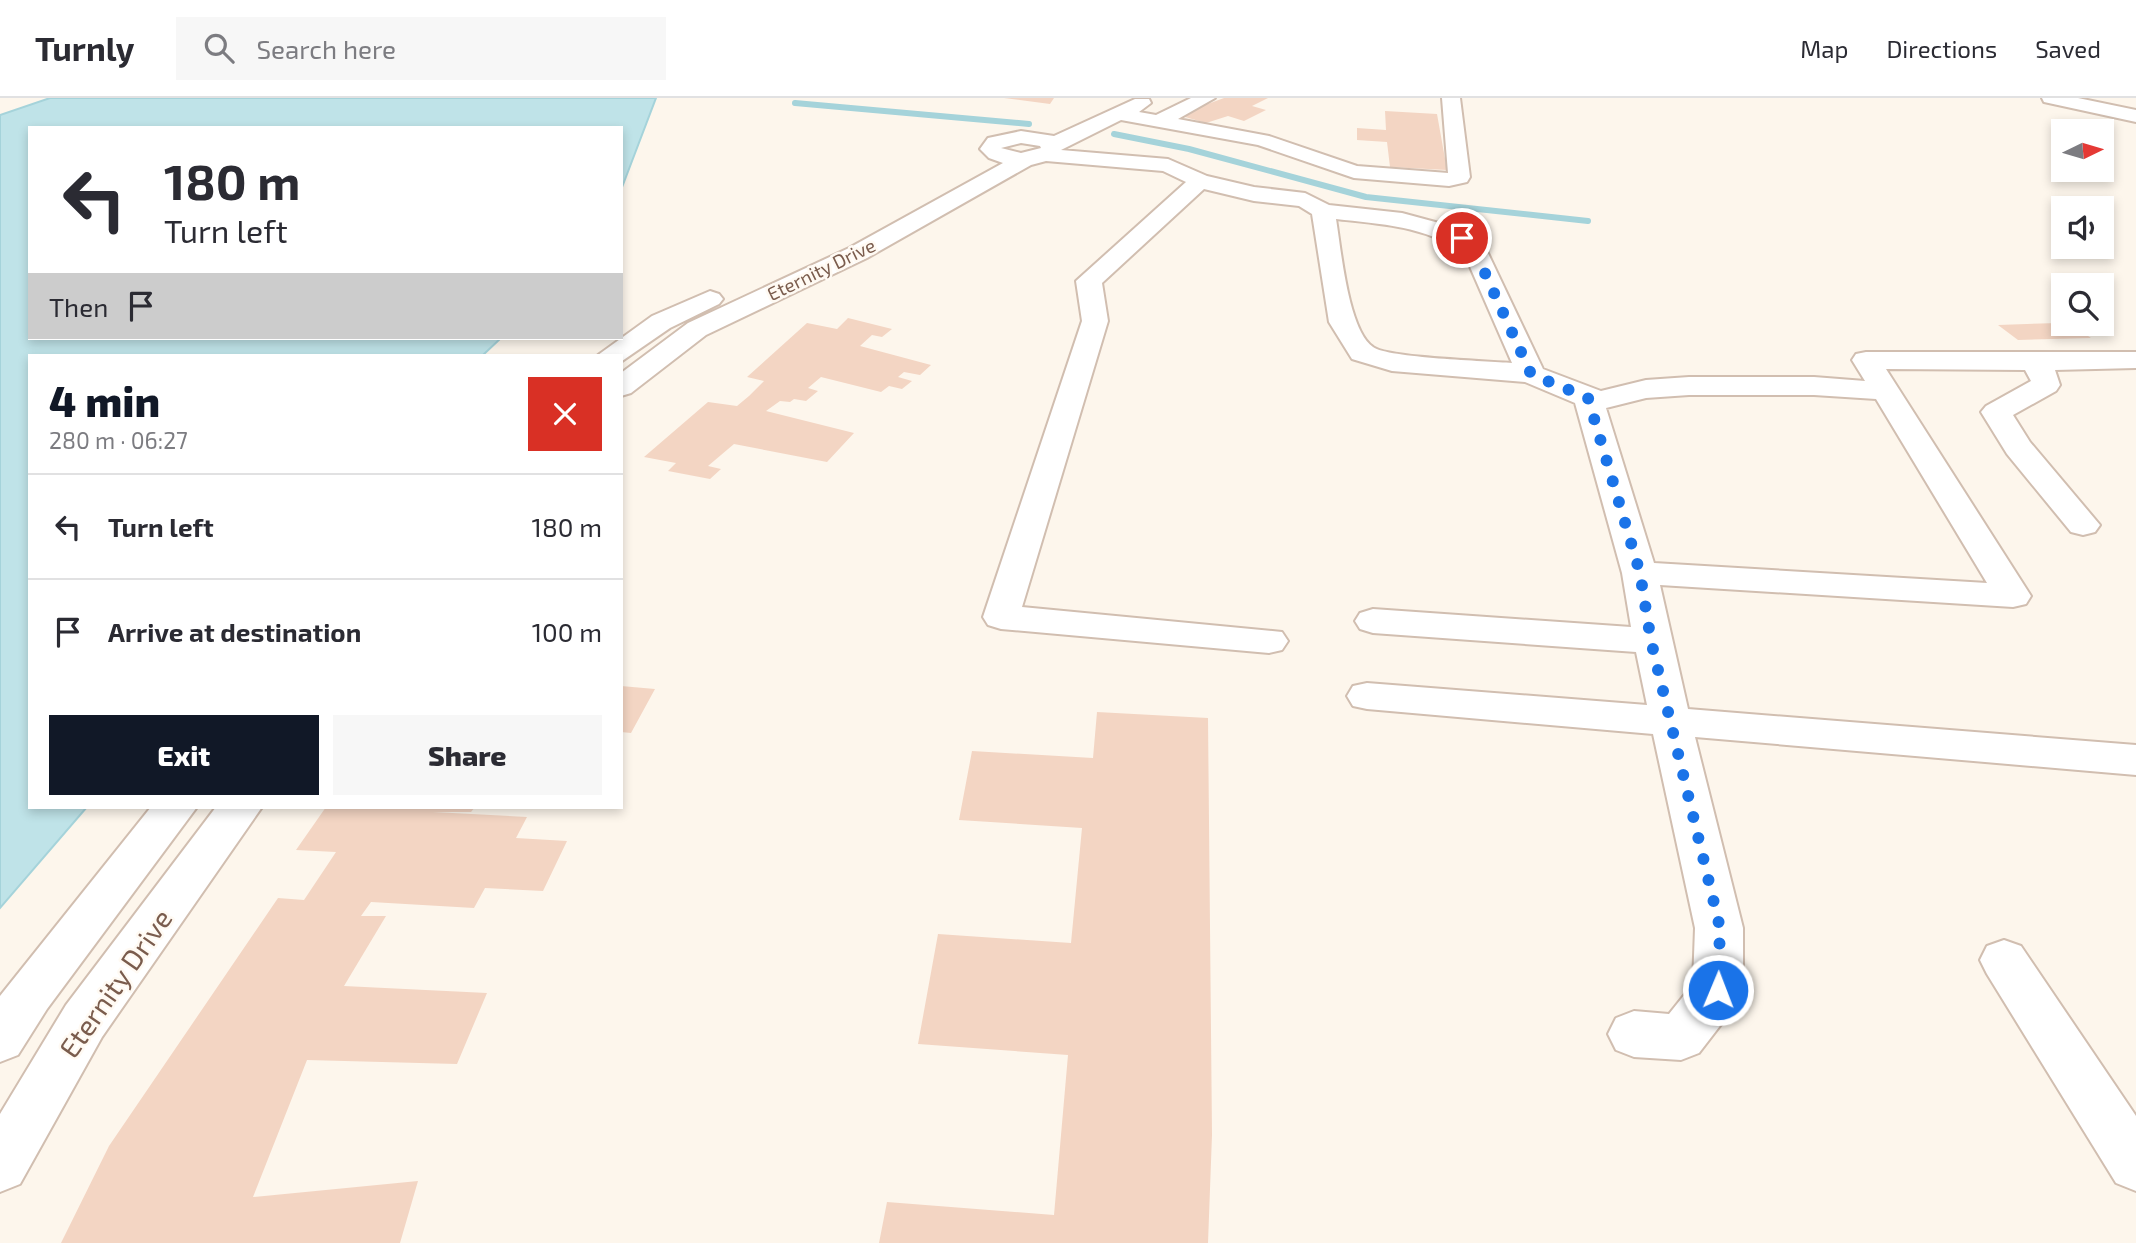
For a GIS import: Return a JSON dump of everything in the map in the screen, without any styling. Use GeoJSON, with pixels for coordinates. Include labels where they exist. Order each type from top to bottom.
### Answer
{"type":"FeatureCollection","features":[{"type":"Feature","properties":{"kind":"street","name":"Eternity Drive"},"geometry":{"type":"LineString","coordinates":[[623,385],[697,329],[858,253],[1040,153],[1107,105],[1154,98]]}},
{"type":"Feature","properties":{"kind":"street"},"geometry":{"type":"LineString","coordinates":[[1158,121],[1206,98]]}},
{"type":"Feature","properties":{"kind":"street"},"geometry":{"type":"LineString","coordinates":[[1107,105],[1158,121],[1262,140],[1354,172],[1449,180],[1459,177],[1460,166],[1451,98]]}},
{"type":"Feature","properties":{"kind":"street"},"geometry":{"type":"LineString","coordinates":[[2051,98],[2136,116]]}},
{"type":"Feature","properties":{"kind":"street","name":"Eternity Drive"},"geometry":{"type":"LineString","coordinates":[[613,354],[661,321],[824,246],[1047,122]]}},
{"type":"Feature","properties":{"kind":"street"},"geometry":{"type":"LineString","coordinates":[[1040,153],[1031,137],[1002,145],[1006,158],[1040,153],[1168,166],[1200,181],[1254,194],[1305,200],[1323,211],[1398,220],[1462,238],[1474,249],[1531,374]]}},
{"type":"Feature","properties":{"kind":"street"},"geometry":{"type":"LineString","coordinates":[[1200,181],[1089,281],[1095,321],[1001,617],[1269,641]]}},
{"type":"Feature","properties":{"kind":"street"},"geometry":{"type":"LineString","coordinates":[[1323,211],[1342,322],[1362,353],[1392,363],[1460,366],[1531,374],[1588,398],[1601,400],[1646,389],[1689,386],[1814,386],[1886,391]]}},
{"type":"Feature","properties":{"kind":"street"},"geometry":{"type":"LineString","coordinates":[[1640,573],[2013,596],[1866,360],[2136,360]]}},
{"type":"Feature","properties":{"kind":"street"},"geometry":{"type":"LineString","coordinates":[[2033,362],[2044,375],[2046,385],[1996,412],[2018,447],[2083,525]]}},
{"type":"Feature","properties":{"kind":"street"},"geometry":{"type":"LineString","coordinates":[[1588,398],[1640,573],[1651,641],[1673,723],[1720,928],[1718,990],[1681,1037],[1634,1034]]}},
{"type":"Feature","properties":{"kind":"street"},"geometry":{"type":"LineString","coordinates":[[1373,621],[1651,641]]}},
{"type":"Feature","properties":{"kind":"street"},"geometry":{"type":"LineString","coordinates":[[1367,696],[2136,760]]}},
{"type":"Feature","properties":{"kind":"street"},"geometry":{"type":"LineString","coordinates":[[0,1039],[29,994],[173,809]]}},
{"type":"Feature","properties":{"kind":"street","name":"Eternity Drive"},"geometry":{"type":"LineString","coordinates":[[0,1165],[84,1021],[239,809]]}},
{"type":"Feature","properties":{"kind":"street"},"geometry":{"type":"LineString","coordinates":[[2004,960],[2136,1164]]}},
{"type":"Feature","properties":{"kind":"water"},"geometry":{"type":"Polygon","coordinates":[[[50,98],[656,98],[623,185],[623,126],[28,126],[28,340],[499,340],[484,354],[28,354],[28,809],[85,809],[0,908],[0,115],[50,98]]]}},
{"type":"Feature","properties":{"kind":"building"},"geometry":{"type":"Polygon","coordinates":[[[1004,98],[1054,98],[1050,104],[1004,98]]]}},
{"type":"Feature","properties":{"kind":"building"},"geometry":{"type":"Polygon","coordinates":[[[1224,98],[1268,98],[1252,106],[1266,110],[1244,121],[1228,116],[1206,123],[1178,115],[1224,98]]]}},
{"type":"Feature","properties":{"kind":"building"},"geometry":{"type":"Polygon","coordinates":[[[1385,111],[1437,114],[1447,170],[1390,167],[1387,142],[1357,140],[1357,128],[1386,130],[1385,111]]]}},
{"type":"Feature","properties":{"kind":"building"},"geometry":{"type":"Polygon","coordinates":[[[848,318],[892,329],[882,337],[872,335],[860,346],[931,365],[920,375],[904,372],[898,377],[912,381],[902,389],[889,386],[881,392],[821,377],[808,388],[818,391],[806,401],[780,401],[766,411],[854,433],[827,462],[734,444],[708,466],[721,469],[710,479],[668,471],[676,463],[644,457],[708,402],[737,406],[764,381],[747,377],[807,323],[837,329],[848,318]]]}},
{"type":"Feature","properties":{"kind":"building"},"geometry":{"type":"Polygon","coordinates":[[[2051,323],[2051,336],[2091,338],[2018,340],[1998,325],[2051,323]]]}},
{"type":"Feature","properties":{"kind":"building"},"geometry":{"type":"Polygon","coordinates":[[[623,686],[655,689],[631,733],[623,732],[623,686]]]}},
{"type":"Feature","properties":{"kind":"building"},"geometry":{"type":"Polygon","coordinates":[[[1097,712],[1208,718],[1212,1135],[1208,1243],[879,1243],[887,1202],[1054,1215],[1068,1055],[918,1044],[938,934],[1071,943],[1082,828],[959,820],[972,751],[1093,758],[1097,712]]]}},
{"type":"Feature","properties":{"kind":"building"},"geometry":{"type":"Polygon","coordinates":[[[325,809],[473,809],[471,812],[433,812],[527,817],[516,838],[567,841],[543,891],[485,888],[474,908],[371,902],[361,916],[386,916],[344,986],[487,993],[457,1064],[307,1060],[253,1197],[418,1181],[400,1243],[61,1243],[109,1146],[278,898],[304,900],[336,852],[296,850],[325,809]]]}},
{"type":"Feature","properties":{"kind":"waterway"},"geometry":{"type":"LineString","coordinates":[[795,103],[1029,124]]}},
{"type":"Feature","properties":{"kind":"waterway"},"geometry":{"type":"LineString","coordinates":[[1114,134],[1189,149],[1366,197],[1588,221]]}},
{"type":"Feature","properties":{"kind":"route"},"geometry":{"type":"LineString","coordinates":[[1462,238],[1474,249],[1531,374],[1588,398],[1640,573],[1651,641],[1673,723],[1720,928],[1718,990]]}}]}
